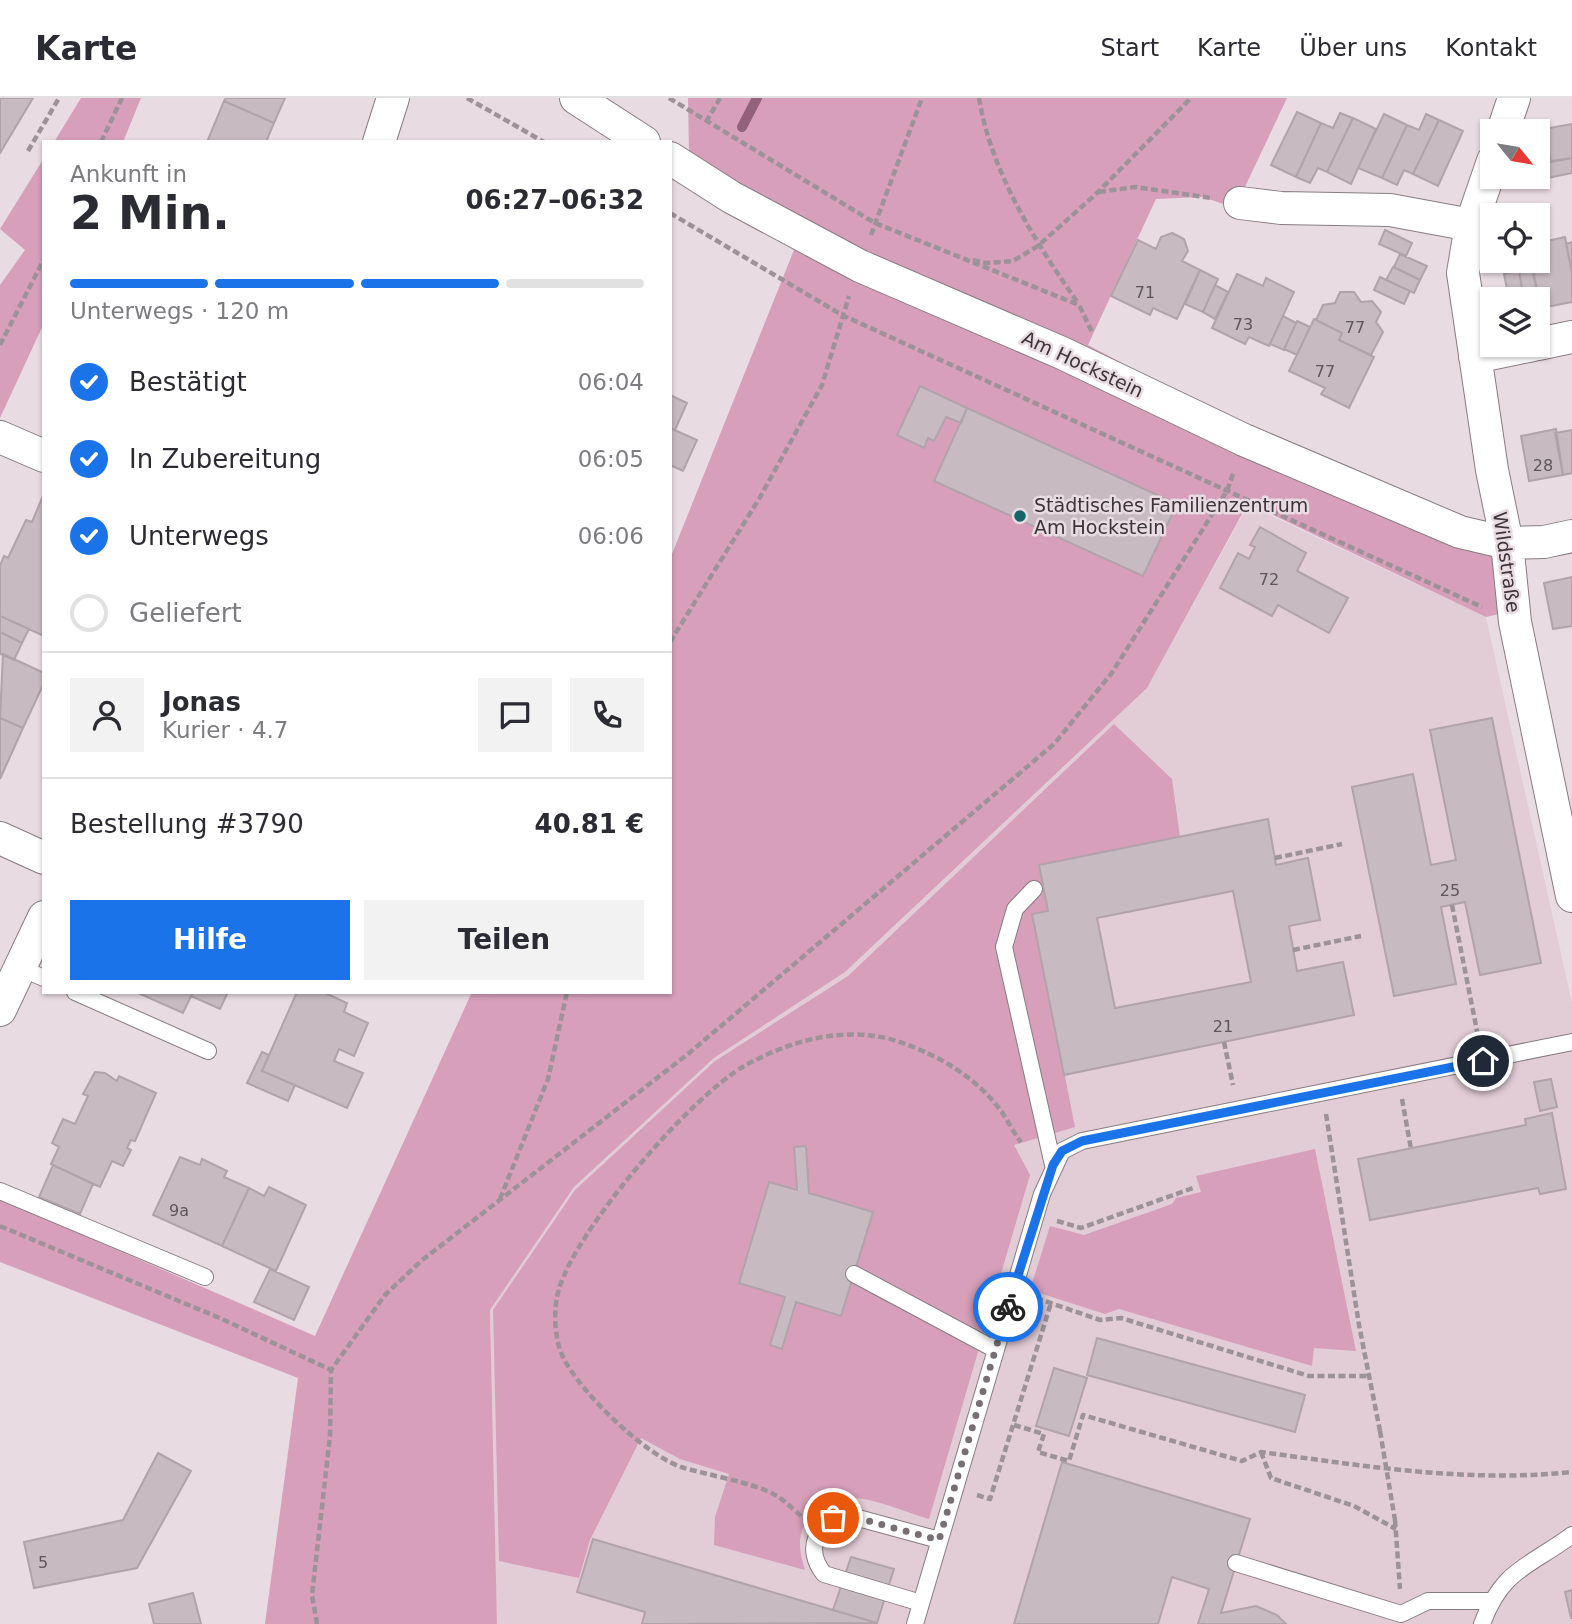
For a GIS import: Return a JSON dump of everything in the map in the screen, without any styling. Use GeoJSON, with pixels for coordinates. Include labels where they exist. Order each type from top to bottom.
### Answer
{"type":"FeatureCollection","features":[{"type":"Feature","properties":{"kind":"street"},"geometry":{"type":"LineString","coordinates":[[380,140],[393,98]]}},
{"type":"Feature","properties":{"kind":"street"},"geometry":{"type":"LineString","coordinates":[[576,98],[641,140]]}},
{"type":"Feature","properties":{"kind":"street"},"geometry":{"type":"LineString","coordinates":[[1507,119],[1514,98]]}},
{"type":"Feature","properties":{"kind":"street","name":"Am Hockstein"},"geometry":{"type":"LineString","coordinates":[[672,159],[731,197],[860,266],[1114,377],[1244,440],[1460,532],[1507,543],[1544,542],[1572,536]]}},
{"type":"Feature","properties":{"kind":"street","name":"Wildstraße"},"geometry":{"type":"LineString","coordinates":[[1483,189],[1471,225],[1463,273],[1492,470],[1507,543],[1515,622],[1572,896]]}},
{"type":"Feature","properties":{"kind":"street"},"geometry":{"type":"LineString","coordinates":[[1240,203],[1281,208],[1390,210],[1471,225]]}},
{"type":"Feature","properties":{"kind":"street"},"geometry":{"type":"LineString","coordinates":[[1550,341],[1572,337]]}},
{"type":"Feature","properties":{"kind":"street"},"geometry":{"type":"LineString","coordinates":[[1475,356],[1480,355]]}},
{"type":"Feature","properties":{"kind":"street"},"geometry":{"type":"LineString","coordinates":[[0,437],[42,455]]}},
{"type":"Feature","properties":{"kind":"street"},"geometry":{"type":"LineString","coordinates":[[0,838],[42,857]]}},
{"type":"Feature","properties":{"kind":"street"},"geometry":{"type":"LineString","coordinates":[[0,1010],[32,973],[42,926]]}},
{"type":"Feature","properties":{"kind":"lane"},"geometry":{"type":"LineString","coordinates":[[1034,889],[1015,909],[1004,947],[1053,1165]]}},
{"type":"Feature","properties":{"kind":"lane"},"geometry":{"type":"LineString","coordinates":[[80,994],[208,1051]]}},
{"type":"Feature","properties":{"kind":"lane"},"geometry":{"type":"LineString","coordinates":[[915,1624],[1036,1215],[1053,1165],[1062,1151],[1082,1141],[1572,1042]]}},
{"type":"Feature","properties":{"kind":"lane"},"geometry":{"type":"LineString","coordinates":[[0,1191],[205,1277]]}},
{"type":"Feature","properties":{"kind":"lane"},"geometry":{"type":"LineString","coordinates":[[854,1273],[996,1350]]}},
{"type":"Feature","properties":{"kind":"lane"},"geometry":{"type":"LineString","coordinates":[[921,1603],[824,1574],[815,1562],[813,1547],[818,1530],[833,1518],[846,1515],[939,1540]]}},
{"type":"Feature","properties":{"kind":"lane"},"geometry":{"type":"LineString","coordinates":[[1482,1624],[1490,1601],[1511,1573],[1572,1535]]}},
{"type":"Feature","properties":{"kind":"lane"},"geometry":{"type":"LineString","coordinates":[[1236,1563],[1401,1619],[1428,1601],[1490,1601]]}},
{"type":"Feature","properties":{"kind":"path"},"geometry":{"type":"LineString","coordinates":[[28,151],[59,98]]}},
{"type":"Feature","properties":{"kind":"path"},"geometry":{"type":"LineString","coordinates":[[102,140],[122,98]]}},
{"type":"Feature","properties":{"kind":"path"},"geometry":{"type":"LineString","coordinates":[[467,98],[540,140]]}},
{"type":"Feature","properties":{"kind":"path"},"geometry":{"type":"LineString","coordinates":[[668,98],[875,223],[1079,305]]}},
{"type":"Feature","properties":{"kind":"path"},"geometry":{"type":"LineString","coordinates":[[706,122],[720,98]]}},
{"type":"Feature","properties":{"kind":"path"},"geometry":{"type":"LineString","coordinates":[[672,639],[759,499],[822,385],[842,314],[922,98]]}},
{"type":"Feature","properties":{"kind":"path"},"geometry":{"type":"LineString","coordinates":[[979,98],[984,128],[1038,246],[1079,305],[1114,377]]}},
{"type":"Feature","properties":{"kind":"path"},"geometry":{"type":"LineString","coordinates":[[961,257],[986,263],[1013,261],[1038,246],[1097,193],[1191,98]]}},
{"type":"Feature","properties":{"kind":"path"},"geometry":{"type":"LineString","coordinates":[[1097,193],[1135,187],[1240,203]]}},
{"type":"Feature","properties":{"kind":"path"},"geometry":{"type":"LineString","coordinates":[[672,214],[842,314],[1515,622]]}},
{"type":"Feature","properties":{"kind":"path"},"geometry":{"type":"LineString","coordinates":[[0,345],[42,262]]}},
{"type":"Feature","properties":{"kind":"path"},"geometry":{"type":"LineString","coordinates":[[317,1624],[312,1595],[330,1436],[331,1370],[385,1295],[421,1261],[688,1054],[1054,744],[1111,674],[1227,491],[1244,440]]}},
{"type":"Feature","properties":{"kind":"path"},"geometry":{"type":"LineString","coordinates":[[1275,858],[1342,844]]}},
{"type":"Feature","properties":{"kind":"path"},"geometry":{"type":"LineString","coordinates":[[1452,905],[1483,1061]]}},
{"type":"Feature","properties":{"kind":"path"},"geometry":{"type":"LineString","coordinates":[[1293,950],[1361,936]]}},
{"type":"Feature","properties":{"kind":"path"},"geometry":{"type":"LineString","coordinates":[[500,1199],[548,1079],[567,994]]}},
{"type":"Feature","properties":{"kind":"path"},"geometry":{"type":"LineString","coordinates":[[818,1530],[775,1495],[677,1465],[647,1448],[619,1425],[563,1358],[556,1329],[558,1290],[589,1228],[673,1130],[721,1084],[767,1055],[828,1036],[847,1034],[881,1037],[907,1044],[949,1064],[979,1084],[1028,1149],[1053,1165]]}},
{"type":"Feature","properties":{"kind":"path"},"geometry":{"type":"LineString","coordinates":[[1224,1042],[1238,1109]]}},
{"type":"Feature","properties":{"kind":"path"},"geometry":{"type":"LineString","coordinates":[[1399,1077],[1411,1149]]}},
{"type":"Feature","properties":{"kind":"path"},"geometry":{"type":"LineString","coordinates":[[1323,1093],[1395,1520],[1401,1619]]}},
{"type":"Feature","properties":{"kind":"path"},"geometry":{"type":"LineString","coordinates":[[1036,1215],[1081,1228],[1193,1188]]}},
{"type":"Feature","properties":{"kind":"path"},"geometry":{"type":"LineString","coordinates":[[0,1226],[222,1319],[331,1370]]}},
{"type":"Feature","properties":{"kind":"path"},"geometry":{"type":"LineString","coordinates":[[1013,1291],[1100,1320],[1121,1318],[1309,1376],[1369,1376]]}},
{"type":"Feature","properties":{"kind":"path"},"geometry":{"type":"LineString","coordinates":[[955,1487],[990,1499],[1051,1303]]}},
{"type":"Feature","properties":{"kind":"path"},"geometry":{"type":"LineString","coordinates":[[1013,1425],[1044,1434],[1038,1452],[1069,1461],[1083,1415],[1242,1461],[1261,1452],[1479,1478],[1517,1478],[1572,1472]]}},
{"type":"Feature","properties":{"kind":"path"},"geometry":{"type":"LineString","coordinates":[[1261,1452],[1270,1478],[1354,1506],[1396,1529]]}},
{"type":"Feature","properties":{"kind":"shaded area"},"geometry":{"type":"Polygon","coordinates":[[[81,98],[141,98],[124,140],[55,140],[81,98]]]}},
{"type":"Feature","properties":{"kind":"shaded area"},"geometry":{"type":"Polygon","coordinates":[[[688,98],[1287,98],[1235,208],[1203,197],[1156,199],[1088,345],[1248,430],[1487,532],[1503,613],[1486,617],[1248,503],[1147,688],[845,972],[714,1058],[574,1187],[490,1310],[497,1624],[265,1624],[298,1378],[0,1262],[0,1199],[315,1336],[471,994],[672,994],[672,554],[804,225],[689,153],[688,98]]]}},
{"type":"Feature","properties":{"kind":"shaded area"},"geometry":{"type":"Polygon","coordinates":[[[42,161],[42,327],[0,418],[0,285],[25,250],[0,229],[42,161]]]}},
{"type":"Feature","properties":{"kind":"shaded area"},"geometry":{"type":"Polygon","coordinates":[[[1248,505],[1486,617],[1572,1003],[1572,1624],[497,1624],[490,1310],[574,1187],[714,1058],[845,972],[1147,688],[1248,505]]]}},
{"type":"Feature","properties":{"kind":"shaded area"},"geometry":{"type":"Polygon","coordinates":[[[1114,724],[1172,779],[1180,837],[1039,865],[1048,911],[1033,915],[1075,1127],[1014,1145],[1030,1175],[929,1519],[865,1499],[834,1500],[821,1506],[809,1518],[802,1531],[800,1550],[805,1570],[714,1545],[715,1517],[729,1474],[680,1459],[641,1438],[590,1540],[579,1578],[499,1561],[493,1310],[575,1190],[715,1061],[848,976],[1114,724]]]}},
{"type":"Feature","properties":{"kind":"shaded area"},"geometry":{"type":"Polygon","coordinates":[[[1315,1149],[1356,1351],[1314,1348],[1312,1366],[1119,1309],[1105,1314],[1030,1290],[1050,1226],[1084,1235],[1172,1204],[1176,1198],[1201,1192],[1196,1176],[1315,1149]]]}},
{"type":"Feature","properties":{"kind":"building"},"geometry":{"type":"Polygon","coordinates":[[[0,98],[33,98],[0,153],[0,98]]]}},
{"type":"Feature","properties":{"kind":"building"},"geometry":{"type":"Polygon","coordinates":[[[226,98],[285,98],[274,123],[224,101],[226,98]]]}},
{"type":"Feature","properties":{"kind":"building"},"geometry":{"type":"Polygon","coordinates":[[[224,101],[274,123],[267,140],[208,140],[224,101]]]}},
{"type":"Feature","properties":{"kind":"building"},"geometry":{"type":"Polygon","coordinates":[[[1297,112],[1321,123],[1296,177],[1271,165],[1297,112]]]}},
{"type":"Feature","properties":{"kind":"building"},"geometry":{"type":"Polygon","coordinates":[[[1340,113],[1353,118],[1327,172],[1318,168],[1310,183],[1296,177],[1321,123],[1333,128],[1340,113]]]}},
{"type":"Feature","properties":{"kind":"building"},"geometry":{"type":"Polygon","coordinates":[[[1384,114],[1407,125],[1382,178],[1358,168],[1384,114]]]}},
{"type":"Feature","properties":{"kind":"building"},"geometry":{"type":"Polygon","coordinates":[[[1426,114],[1439,120],[1413,174],[1404,170],[1397,185],[1382,178],[1407,125],[1419,130],[1426,114]]]}},
{"type":"Feature","properties":{"kind":"building"},"geometry":{"type":"Polygon","coordinates":[[[1353,118],[1376,129],[1351,184],[1327,172],[1353,118]]]}},
{"type":"Feature","properties":{"kind":"building"},"geometry":{"type":"Polygon","coordinates":[[[1439,120],[1463,131],[1438,186],[1413,174],[1439,120]]]}},
{"type":"Feature","properties":{"kind":"building"},"geometry":{"type":"Polygon","coordinates":[[[1572,124],[1572,158],[1551,162],[1550,128],[1572,124]]]}},
{"type":"Feature","properties":{"kind":"building"},"geometry":{"type":"Polygon","coordinates":[[[1572,158],[1572,173],[1550,177],[1550,161],[1572,158]]]}},
{"type":"Feature","properties":{"kind":"building"},"geometry":{"type":"Polygon","coordinates":[[[1385,230],[1412,243],[1406,256],[1379,244],[1385,230]]]}},
{"type":"Feature","properties":{"kind":"building"},"geometry":{"type":"Polygon","coordinates":[[[1172,233],[1184,239],[1188,251],[1182,261],[1200,270],[1177,319],[1153,308],[1150,315],[1111,296],[1138,240],[1156,249],[1161,237],[1172,233]]]}},
{"type":"Feature","properties":{"kind":"building"},"geometry":{"type":"Polygon","coordinates":[[[1565,237],[1572,273],[1572,302],[1550,306],[1550,287],[1537,287],[1534,273],[1550,273],[1550,240],[1565,237]]]}},
{"type":"Feature","properties":{"kind":"building"},"geometry":{"type":"Polygon","coordinates":[[[1572,242],[1572,273],[1566,244],[1572,242]]]}},
{"type":"Feature","properties":{"kind":"building"},"geometry":{"type":"Polygon","coordinates":[[[1400,254],[1427,266],[1420,280],[1394,267],[1400,254]]]}},
{"type":"Feature","properties":{"kind":"building"},"geometry":{"type":"Polygon","coordinates":[[[1393,267],[1420,280],[1414,293],[1386,280],[1393,267]]]}},
{"type":"Feature","properties":{"kind":"building"},"geometry":{"type":"Polygon","coordinates":[[[1200,270],[1218,279],[1203,312],[1185,304],[1200,270]]]}},
{"type":"Feature","properties":{"kind":"building"},"geometry":{"type":"Polygon","coordinates":[[[1519,273],[1533,273],[1536,287],[1522,287],[1519,273]]]}},
{"type":"Feature","properties":{"kind":"building"},"geometry":{"type":"Polygon","coordinates":[[[1519,273],[1522,287],[1507,287],[1504,274],[1519,273]]]}},
{"type":"Feature","properties":{"kind":"building"},"geometry":{"type":"Polygon","coordinates":[[[1237,274],[1263,286],[1266,278],[1294,292],[1269,346],[1249,337],[1245,344],[1212,328],[1237,274]]]}},
{"type":"Feature","properties":{"kind":"building"},"geometry":{"type":"Polygon","coordinates":[[[1380,277],[1410,291],[1404,304],[1374,290],[1380,277]]]}},
{"type":"Feature","properties":{"kind":"building"},"geometry":{"type":"Polygon","coordinates":[[[1215,285],[1228,292],[1215,319],[1203,312],[1215,285]]]}},
{"type":"Feature","properties":{"kind":"building"},"geometry":{"type":"Polygon","coordinates":[[[1340,292],[1354,292],[1361,302],[1372,301],[1381,312],[1376,322],[1383,332],[1371,355],[1339,340],[1342,333],[1316,320],[1323,305],[1335,303],[1340,292]]]}},
{"type":"Feature","properties":{"kind":"building"},"geometry":{"type":"Polygon","coordinates":[[[1283,316],[1296,323],[1284,350],[1270,344],[1283,316]]]}},
{"type":"Feature","properties":{"kind":"building"},"geometry":{"type":"Polygon","coordinates":[[[1314,319],[1342,333],[1339,340],[1374,357],[1349,408],[1321,394],[1325,388],[1289,371],[1314,319]]]}},
{"type":"Feature","properties":{"kind":"building"},"geometry":{"type":"Polygon","coordinates":[[[1297,321],[1310,327],[1297,355],[1284,349],[1297,321]]]}},
{"type":"Feature","properties":{"kind":"building"},"geometry":{"type":"Polygon","coordinates":[[[920,386],[967,408],[961,423],[946,417],[934,441],[928,438],[924,448],[897,435],[920,386]]]}},
{"type":"Feature","properties":{"kind":"building"},"geometry":{"type":"Polygon","coordinates":[[[672,396],[687,403],[675,430],[672,429],[672,396]]]}},
{"type":"Feature","properties":{"kind":"building"},"geometry":{"type":"Polygon","coordinates":[[[967,408],[1177,504],[1143,576],[934,481],[967,408]]]}},
{"type":"Feature","properties":{"kind":"building"},"geometry":{"type":"Polygon","coordinates":[[[672,429],[697,440],[683,471],[672,466],[672,429]]]}},
{"type":"Feature","properties":{"kind":"building"},"geometry":{"type":"Polygon","coordinates":[[[1556,429],[1563,475],[1529,481],[1521,436],[1556,429]]]}},
{"type":"Feature","properties":{"kind":"building"},"geometry":{"type":"Polygon","coordinates":[[[1572,430],[1572,473],[1563,475],[1555,433],[1572,430]]]}},
{"type":"Feature","properties":{"kind":"building"},"geometry":{"type":"Polygon","coordinates":[[[42,498],[42,635],[0,616],[0,566],[4,556],[8,558],[26,520],[32,522],[42,498]]]}},
{"type":"Feature","properties":{"kind":"building"},"geometry":{"type":"Polygon","coordinates":[[[1260,527],[1306,553],[1297,571],[1348,598],[1329,633],[1278,605],[1272,616],[1220,588],[1238,553],[1249,559],[1255,547],[1250,545],[1260,527]]]}},
{"type":"Feature","properties":{"kind":"building"},"geometry":{"type":"Polygon","coordinates":[[[1572,577],[1572,626],[1553,629],[1544,583],[1572,577]]]}},
{"type":"Feature","properties":{"kind":"building"},"geometry":{"type":"Polygon","coordinates":[[[0,616],[29,629],[22,643],[0,632],[0,616]]]}},
{"type":"Feature","properties":{"kind":"building"},"geometry":{"type":"Polygon","coordinates":[[[0,632],[22,643],[14,660],[0,654],[0,632]]]}},
{"type":"Feature","properties":{"kind":"building"},"geometry":{"type":"Polygon","coordinates":[[[3,654],[42,672],[42,687],[23,728],[0,718],[3,654]]]}},
{"type":"Feature","properties":{"kind":"building"},"geometry":{"type":"Polygon","coordinates":[[[0,718],[23,728],[0,779],[0,718]]]}},
{"type":"Feature","properties":{"kind":"building"},"geometry":{"type":"Polygon","coordinates":[[[1492,718],[1541,963],[1480,975],[1465,902],[1441,907],[1456,984],[1394,996],[1352,787],[1413,774],[1431,865],[1456,860],[1430,730],[1492,718]]]}},
{"type":"Feature","properties":{"kind":"building"},"geometry":{"type":"Polygon","coordinates":[[[1268,819],[1276,865],[1308,858],[1320,920],[1289,926],[1297,971],[1343,962],[1354,1015],[1064,1075],[1032,914],[1048,911],[1039,865],[1268,819]],[[1233,891],[1097,918],[1115,1008],[1251,982],[1233,891]]]}},
{"type":"Feature","properties":{"kind":"building"},"geometry":{"type":"Polygon","coordinates":[[[140,994],[192,994],[183,1013],[140,994]]]}},
{"type":"Feature","properties":{"kind":"building"},"geometry":{"type":"Polygon","coordinates":[[[192,994],[227,994],[220,1009],[191,996],[192,994]]]}},
{"type":"Feature","properties":{"kind":"building"},"geometry":{"type":"Polygon","coordinates":[[[296,994],[327,994],[347,1003],[344,1012],[368,1023],[354,1056],[339,1049],[334,1061],[363,1073],[347,1108],[262,1071],[296,994]]]}},
{"type":"Feature","properties":{"kind":"building"},"geometry":{"type":"Polygon","coordinates":[[[262,1052],[269,1055],[262,1071],[295,1085],[288,1101],[247,1083],[262,1052]]]}},
{"type":"Feature","properties":{"kind":"building"},"geometry":{"type":"Polygon","coordinates":[[[95,1072],[105,1073],[117,1081],[119,1076],[156,1093],[135,1141],[131,1140],[127,1148],[131,1150],[123,1166],[112,1161],[100,1187],[51,1164],[59,1147],[52,1143],[63,1119],[75,1124],[88,1096],[83,1094],[95,1072]]]}},
{"type":"Feature","properties":{"kind":"building"},"geometry":{"type":"Polygon","coordinates":[[[1551,1079],[1557,1107],[1540,1111],[1534,1082],[1551,1079]]]}},
{"type":"Feature","properties":{"kind":"building"},"geometry":{"type":"Polygon","coordinates":[[[1552,1113],[1566,1189],[1540,1194],[1538,1188],[1370,1220],[1358,1159],[1526,1125],[1525,1119],[1552,1113]]]}},
{"type":"Feature","properties":{"kind":"building"},"geometry":{"type":"Polygon","coordinates":[[[806,1146],[809,1193],[873,1212],[841,1316],[796,1302],[782,1349],[770,1345],[785,1297],[739,1283],[769,1182],[797,1190],[794,1147],[806,1146]]]}},
{"type":"Feature","properties":{"kind":"building"},"geometry":{"type":"Polygon","coordinates":[[[180,1157],[200,1165],[202,1159],[227,1171],[224,1177],[249,1188],[222,1246],[153,1215],[180,1157]]]}},
{"type":"Feature","properties":{"kind":"building"},"geometry":{"type":"Polygon","coordinates":[[[53,1165],[93,1184],[80,1214],[39,1197],[53,1165]]]}},
{"type":"Feature","properties":{"kind":"building"},"geometry":{"type":"Polygon","coordinates":[[[269,1187],[306,1205],[276,1271],[222,1246],[249,1188],[264,1196],[269,1187]]]}},
{"type":"Feature","properties":{"kind":"building"},"geometry":{"type":"Polygon","coordinates":[[[270,1269],[309,1287],[294,1320],[254,1302],[270,1269]]]}},
{"type":"Feature","properties":{"kind":"building"},"geometry":{"type":"Polygon","coordinates":[[[1097,1338],[1305,1395],[1295,1432],[1087,1375],[1097,1338]]]}},
{"type":"Feature","properties":{"kind":"building"},"geometry":{"type":"Polygon","coordinates":[[[1054,1368],[1087,1378],[1069,1436],[1036,1426],[1054,1368]]]}},
{"type":"Feature","properties":{"kind":"building"},"geometry":{"type":"Polygon","coordinates":[[[158,1453],[191,1471],[137,1568],[34,1588],[24,1542],[123,1520],[158,1453]]]}},
{"type":"Feature","properties":{"kind":"building"},"geometry":{"type":"Polygon","coordinates":[[[1062,1462],[1250,1519],[1221,1613],[1256,1606],[1277,1615],[1286,1624],[1198,1624],[1209,1589],[1172,1577],[1158,1624],[1014,1624],[1062,1462]]]}},
{"type":"Feature","properties":{"kind":"building"},"geometry":{"type":"Polygon","coordinates":[[[593,1539],[877,1623],[642,1624],[645,1612],[577,1592],[593,1539]]]}},
{"type":"Feature","properties":{"kind":"building"},"geometry":{"type":"Polygon","coordinates":[[[851,1557],[894,1569],[877,1623],[833,1610],[851,1557]]]}},
{"type":"Feature","properties":{"kind":"building"},"geometry":{"type":"Polygon","coordinates":[[[1572,1590],[1572,1618],[1571,1618],[1565,1592],[1572,1590]]]}},
{"type":"Feature","properties":{"kind":"building"},"geometry":{"type":"Polygon","coordinates":[[[193,1593],[201,1624],[154,1624],[149,1604],[193,1593]]]}},
{"type":"Feature","properties":{"kind":"waterway"},"geometry":{"type":"LineString","coordinates":[[742,127],[757,98]]}},
{"type":"Feature","properties":{"kind":"way so far"},"geometry":{"type":"LineString","coordinates":[[833,1518],[846,1515],[939,1540],[1008,1307]]}},
{"type":"Feature","properties":{"kind":"place","name":"Städtisches Familienzentrum Am Hockstein"},"geometry":{"type":"Point","coordinates":[1020,516]}},
{"type":"Feature","properties":{"kind":"route"},"geometry":{"type":"LineString","coordinates":[[1008,1307],[1042,1194],[1053,1165],[1062,1151],[1082,1141],[1483,1061]]}}]}
